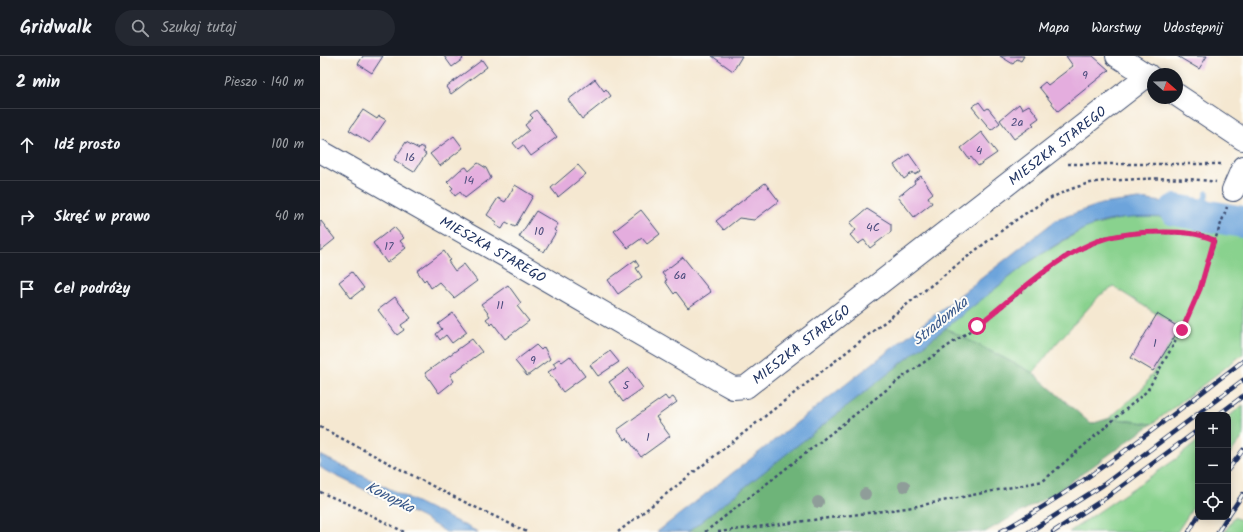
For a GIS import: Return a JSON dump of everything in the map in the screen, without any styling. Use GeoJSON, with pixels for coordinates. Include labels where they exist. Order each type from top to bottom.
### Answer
{"type":"FeatureCollection","features":[{"type":"Feature","properties":{"kind":"street"},"geometry":{"type":"LineString","coordinates":[[1117,56],[1147,75]]}},
{"type":"Feature","properties":{"kind":"street","name":"MIESZKA STAREGO"},"geometry":{"type":"LineString","coordinates":[[320,151],[509,258],[724,383],[740,388],[746,387],[1147,79]]}},
{"type":"Feature","properties":{"kind":"street"},"geometry":{"type":"LineString","coordinates":[[1183,99],[1243,139]]}},
{"type":"Feature","properties":{"kind":"street"},"geometry":{"type":"LineString","coordinates":[[1234,188],[1235,165]]}},
{"type":"Feature","properties":{"kind":"path"},"geometry":{"type":"LineString","coordinates":[[1067,164],[1235,165]]}},
{"type":"Feature","properties":{"kind":"path"},"geometry":{"type":"LineString","coordinates":[[618,532],[976,250],[1016,220],[1048,201],[1079,186],[1092,183],[1166,177],[1210,181],[1234,188],[1214,240],[1200,289],[1182,330],[1147,390],[1043,481],[907,508],[718,532]]}},
{"type":"Feature","properties":{"kind":"path"},"geometry":{"type":"LineString","coordinates":[[705,532],[904,376],[977,326],[1067,255],[1106,238],[1142,232],[1188,233],[1204,235],[1214,240]]}},
{"type":"Feature","properties":{"kind":"path"},"geometry":{"type":"LineString","coordinates":[[320,427],[444,492],[527,532]]}},
{"type":"Feature","properties":{"kind":"path"},"geometry":{"type":"LineString","coordinates":[[320,492],[351,505],[404,532]]}},
{"type":"Feature","properties":{"kind":"green space"},"geometry":{"type":"Polygon","coordinates":[[[1127,217],[1199,220],[1243,230],[1243,354],[1152,424],[1110,418],[1144,387],[1179,328],[1114,287],[1100,295],[1055,345],[1033,373],[945,328],[1029,262],[1085,228],[1127,217]]]}},
{"type":"Feature","properties":{"kind":"green space"},"geometry":{"type":"Polygon","coordinates":[[[945,328],[1033,373],[1091,424],[1110,418],[1152,424],[1055,493],[985,532],[688,532],[945,328]]]}},
{"type":"Feature","properties":{"kind":"green space"},"geometry":{"type":"Polygon","coordinates":[[[1243,405],[1243,437],[1231,452],[1231,448],[1231,415],[1243,405]]]}},
{"type":"Feature","properties":{"kind":"green space"},"geometry":{"type":"Polygon","coordinates":[[[1195,443],[1195,505],[1177,532],[1069,532],[1176,459],[1195,443]]]}},
{"type":"Feature","properties":{"kind":"green space"},"geometry":{"type":"Polygon","coordinates":[[[1234,517],[1243,521],[1243,532],[1225,532],[1234,517]]]}},
{"type":"Feature","properties":{"kind":"water"},"geometry":{"type":"Polygon","coordinates":[[[1139,199],[1197,206],[1222,211],[1217,222],[1150,217],[1132,218],[1099,223],[1070,236],[1029,262],[688,532],[657,532],[1056,220],[1101,204],[1139,199]]]}},
{"type":"Feature","properties":{"kind":"water"},"geometry":{"type":"Polygon","coordinates":[[[1229,212],[1243,214],[1243,229],[1225,223],[1229,212]]]}},
{"type":"Feature","properties":{"kind":"water","name":"Konopka"},"geometry":{"type":"Polygon","coordinates":[[[320,455],[478,532],[446,532],[421,517],[326,471],[320,467],[320,455]]]}},
{"type":"Feature","properties":{"kind":"building"},"geometry":{"type":"Polygon","coordinates":[[[363,56],[383,56],[372,73],[358,64],[363,56]]]}},
{"type":"Feature","properties":{"kind":"building"},"geometry":{"type":"Polygon","coordinates":[[[444,56],[461,56],[463,59],[452,67],[444,56]]]}},
{"type":"Feature","properties":{"kind":"building"},"geometry":{"type":"Polygon","coordinates":[[[712,56],[742,56],[733,71],[712,56]]]}},
{"type":"Feature","properties":{"kind":"building"},"geometry":{"type":"Polygon","coordinates":[[[1000,56],[1024,56],[1021,61],[1017,59],[1013,64],[1000,56]]]}},
{"type":"Feature","properties":{"kind":"building"},"geometry":{"type":"Polygon","coordinates":[[[1066,56],[1093,56],[1109,70],[1058,111],[1039,87],[1045,82],[1048,85],[1073,66],[1066,56]]]}},
{"type":"Feature","properties":{"kind":"building"},"geometry":{"type":"Polygon","coordinates":[[[1177,56],[1207,56],[1199,69],[1177,56]]]}},
{"type":"Feature","properties":{"kind":"building"},"geometry":{"type":"Polygon","coordinates":[[[482,60],[487,67],[451,94],[446,87],[482,60]]]}},
{"type":"Feature","properties":{"kind":"building"},"geometry":{"type":"Polygon","coordinates":[[[595,79],[604,91],[606,89],[611,96],[582,119],[568,100],[595,79]]]}},
{"type":"Feature","properties":{"kind":"building"},"geometry":{"type":"Polygon","coordinates":[[[979,102],[985,110],[988,108],[1000,123],[991,130],[972,107],[979,102]]]}},
{"type":"Feature","properties":{"kind":"building"},"geometry":{"type":"Polygon","coordinates":[[[1019,104],[1022,109],[1029,105],[1039,118],[1032,123],[1034,125],[1014,139],[1000,120],[1019,104]]]}},
{"type":"Feature","properties":{"kind":"building"},"geometry":{"type":"Polygon","coordinates":[[[363,110],[377,119],[379,116],[386,120],[370,143],[349,130],[363,110]]]}},
{"type":"Feature","properties":{"kind":"building"},"geometry":{"type":"Polygon","coordinates":[[[536,110],[557,137],[531,156],[523,145],[518,149],[513,143],[529,130],[525,125],[533,118],[530,115],[536,110]]]}},
{"type":"Feature","properties":{"kind":"building"},"geometry":{"type":"Polygon","coordinates":[[[981,132],[997,153],[978,166],[971,157],[969,159],[961,148],[981,132]]]}},
{"type":"Feature","properties":{"kind":"building"},"geometry":{"type":"Polygon","coordinates":[[[454,136],[463,148],[440,166],[430,154],[454,136]]]}},
{"type":"Feature","properties":{"kind":"building"},"geometry":{"type":"Polygon","coordinates":[[[406,142],[419,149],[421,146],[425,149],[423,152],[426,154],[414,172],[394,160],[406,142]]]}},
{"type":"Feature","properties":{"kind":"building"},"geometry":{"type":"Polygon","coordinates":[[[909,154],[921,171],[915,175],[913,172],[904,179],[894,165],[909,154]]]}},
{"type":"Feature","properties":{"kind":"building"},"geometry":{"type":"Polygon","coordinates":[[[478,163],[486,168],[491,178],[465,198],[460,192],[455,196],[451,190],[453,188],[447,182],[460,170],[466,167],[469,171],[478,163]]]}},
{"type":"Feature","properties":{"kind":"building"},"geometry":{"type":"Polygon","coordinates":[[[578,165],[586,174],[558,197],[551,188],[578,165]]]}},
{"type":"Feature","properties":{"kind":"building"},"geometry":{"type":"Polygon","coordinates":[[[921,176],[933,193],[928,197],[932,203],[914,217],[898,197],[921,176]]]}},
{"type":"Feature","properties":{"kind":"building"},"geometry":{"type":"Polygon","coordinates":[[[765,183],[779,201],[754,220],[739,218],[724,230],[716,221],[765,183]]]}},
{"type":"Feature","properties":{"kind":"building"},"geometry":{"type":"Polygon","coordinates":[[[515,185],[533,196],[515,227],[506,222],[502,229],[495,225],[497,222],[487,215],[498,198],[505,202],[515,185]]]}},
{"type":"Feature","properties":{"kind":"building"},"geometry":{"type":"Polygon","coordinates":[[[867,209],[891,224],[891,232],[870,248],[864,240],[858,244],[850,235],[856,230],[850,223],[867,209]]]}},
{"type":"Feature","properties":{"kind":"building"},"geometry":{"type":"Polygon","coordinates":[[[641,210],[660,234],[647,244],[642,238],[628,248],[614,231],[641,210]]]}},
{"type":"Feature","properties":{"kind":"building"},"geometry":{"type":"Polygon","coordinates":[[[536,211],[558,224],[554,230],[556,232],[544,252],[519,237],[536,211]]]}},
{"type":"Feature","properties":{"kind":"building"},"geometry":{"type":"Polygon","coordinates":[[[321,221],[335,239],[320,251],[320,222],[321,221]]]}},
{"type":"Feature","properties":{"kind":"building"},"geometry":{"type":"Polygon","coordinates":[[[394,227],[404,238],[400,241],[406,248],[387,263],[373,243],[394,227]]]}},
{"type":"Feature","properties":{"kind":"building"},"geometry":{"type":"Polygon","coordinates":[[[444,251],[450,260],[448,261],[455,271],[464,264],[477,281],[454,298],[439,282],[431,288],[426,279],[424,281],[417,271],[444,251]]]}},
{"type":"Feature","properties":{"kind":"building"},"geometry":{"type":"Polygon","coordinates":[[[683,257],[711,292],[688,308],[676,292],[674,294],[665,281],[667,280],[662,273],[683,257]]]}},
{"type":"Feature","properties":{"kind":"building"},"geometry":{"type":"Polygon","coordinates":[[[635,260],[639,266],[636,268],[642,277],[618,294],[608,280],[635,260]]]}},
{"type":"Feature","properties":{"kind":"building"},"geometry":{"type":"Polygon","coordinates":[[[352,272],[364,288],[351,298],[339,282],[352,272]]]}},
{"type":"Feature","properties":{"kind":"building"},"geometry":{"type":"Polygon","coordinates":[[[508,285],[521,303],[517,306],[529,321],[505,339],[493,323],[491,325],[486,319],[490,316],[481,304],[508,285]]]}},
{"type":"Feature","properties":{"kind":"building"},"geometry":{"type":"Polygon","coordinates":[[[395,297],[411,318],[401,325],[404,330],[397,335],[378,310],[395,297]]]}},
{"type":"Feature","properties":{"kind":"building"},"geometry":{"type":"Polygon","coordinates":[[[453,313],[467,332],[452,343],[446,335],[440,340],[436,334],[442,329],[438,324],[453,313]]]}},
{"type":"Feature","properties":{"kind":"building"},"geometry":{"type":"Polygon","coordinates":[[[1157,314],[1180,328],[1153,371],[1131,358],[1157,314]]]}},
{"type":"Feature","properties":{"kind":"building"},"geometry":{"type":"Polygon","coordinates":[[[472,339],[482,352],[450,375],[454,381],[439,393],[425,373],[472,339]]]}},
{"type":"Feature","properties":{"kind":"building"},"geometry":{"type":"Polygon","coordinates":[[[536,345],[541,350],[544,347],[550,359],[527,376],[515,361],[536,345]]]}},
{"type":"Feature","properties":{"kind":"building"},"geometry":{"type":"Polygon","coordinates":[[[610,351],[619,362],[598,376],[590,365],[610,351]]]}},
{"type":"Feature","properties":{"kind":"building"},"geometry":{"type":"Polygon","coordinates":[[[570,356],[585,376],[563,392],[548,372],[556,367],[553,363],[559,359],[562,362],[570,356]]]}},
{"type":"Feature","properties":{"kind":"building"},"geometry":{"type":"Polygon","coordinates":[[[629,368],[643,388],[623,402],[609,382],[629,368]]]}},
{"type":"Feature","properties":{"kind":"building"},"geometry":{"type":"Polygon","coordinates":[[[665,396],[668,400],[673,397],[677,402],[656,417],[670,436],[641,457],[627,438],[625,440],[617,430],[665,396]]]}},
{"type":"Feature","properties":{"kind":"waterway"},"geometry":{"type":"LineString","coordinates":[[1199,213],[1207,193]]}},
{"type":"Feature","properties":{"kind":"waterway","name":"Stradomka"},"geometry":{"type":"LineString","coordinates":[[1175,210],[1243,222]]}},
{"type":"Feature","properties":{"kind":"railway"},"geometry":{"type":"LineString","coordinates":[[1000,532],[1094,473],[1243,361]]}},
{"type":"Feature","properties":{"kind":"railway"},"geometry":{"type":"LineString","coordinates":[[1029,532],[1103,485],[1243,380]]}},
{"type":"Feature","properties":{"kind":"railway"},"geometry":{"type":"LineString","coordinates":[[1222,412],[1243,396]]}},
{"type":"Feature","properties":{"kind":"railway"},"geometry":{"type":"LineString","coordinates":[[1053,532],[1107,497],[1195,432]]}},
{"type":"Feature","properties":{"kind":"railway"},"geometry":{"type":"LineString","coordinates":[[1231,466],[1243,450]]}},
{"type":"Feature","properties":{"kind":"railway"},"geometry":{"type":"LineString","coordinates":[[1231,512],[1243,494]]}},
{"type":"Feature","properties":{"kind":"railway"},"geometry":{"type":"LineString","coordinates":[[1189,532],[1196,520]]}},
{"type":"Feature","properties":{"kind":"railway"},"geometry":{"type":"LineString","coordinates":[[1218,532],[1225,520]]}},
{"type":"Feature","properties":{"kind":"route"},"geometry":{"type":"LineString","coordinates":[[977,326],[1067,255],[1106,238],[1142,232],[1188,233],[1204,235],[1214,240],[1200,289],[1182,330]]}}]}
